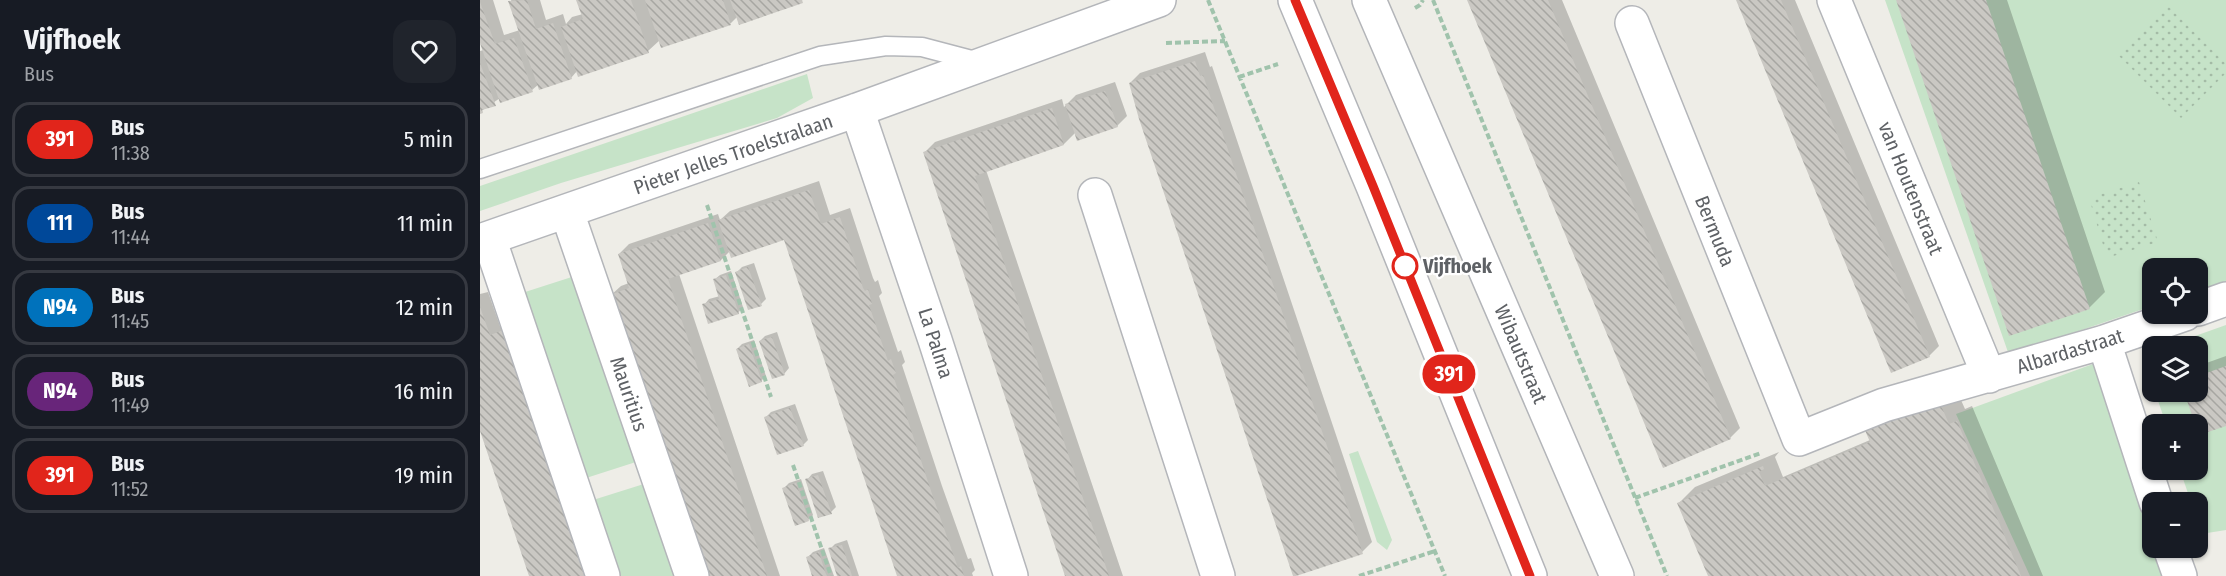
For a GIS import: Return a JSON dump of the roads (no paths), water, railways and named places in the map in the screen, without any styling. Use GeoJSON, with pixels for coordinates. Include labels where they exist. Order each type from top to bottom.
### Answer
{"type":"FeatureCollection","features":[{"type":"Feature","properties":{"kind":"street","name":"Pieter Jelles Troelstralaan"},"geometry":{"type":"LineString","coordinates":[[484,240],[694,168],[1159,0]]}},
{"type":"Feature","properties":{"kind":"street"},"geometry":{"type":"LineString","coordinates":[[1294,0],[1373,186],[1530,576]]}},
{"type":"Feature","properties":{"kind":"street","name":"Wibautstraat"},"geometry":{"type":"LineString","coordinates":[[1369,0],[1617,576]]}},
{"type":"Feature","properties":{"kind":"street","name":"van Houtenstraat"},"geometry":{"type":"LineString","coordinates":[[1834,0],[1989,376]]}},
{"type":"Feature","properties":{"kind":"street","name":"Bermuda"},"geometry":{"type":"LineString","coordinates":[[1632,22],[1798,439],[1884,405],[1989,376]]}},
{"type":"Feature","properties":{"kind":"street","name":"La Palma"},"geometry":{"type":"LineString","coordinates":[[857,110],[932,329],[1011,576]]}},
{"type":"Feature","properties":{"kind":"street"},"geometry":{"type":"LineString","coordinates":[[1095,195],[1218,576]]}},
{"type":"Feature","properties":{"kind":"street","name":"Mauritius"},"geometry":{"type":"LineString","coordinates":[[567,212],[692,576]]}},
{"type":"Feature","properties":{"kind":"street"},"geometry":{"type":"LineString","coordinates":[[484,240],[603,576]]}},
{"type":"Feature","properties":{"kind":"street"},"geometry":{"type":"LineString","coordinates":[[2208,305],[2226,299]]}},
{"type":"Feature","properties":{"kind":"street","name":"Albardastraat"},"geometry":{"type":"LineString","coordinates":[[1989,376],[2156,324]]}},
{"type":"Feature","properties":{"kind":"street"},"geometry":{"type":"LineString","coordinates":[[2104,342],[2153,492]]}},
{"type":"Feature","properties":{"kind":"street"},"geometry":{"type":"LineString","coordinates":[[2174,558],[2180,576]]}},
{"type":"Feature","properties":{"kind":"lane"},"geometry":{"type":"LineString","coordinates":[[480,169],[820,56],[886,46],[922,47],[984,63]]}},
{"type":"Feature","properties":{"kind":"place","name":"Vijfhoek"},"geometry":{"type":"Point","coordinates":[1405,266]}}]}
